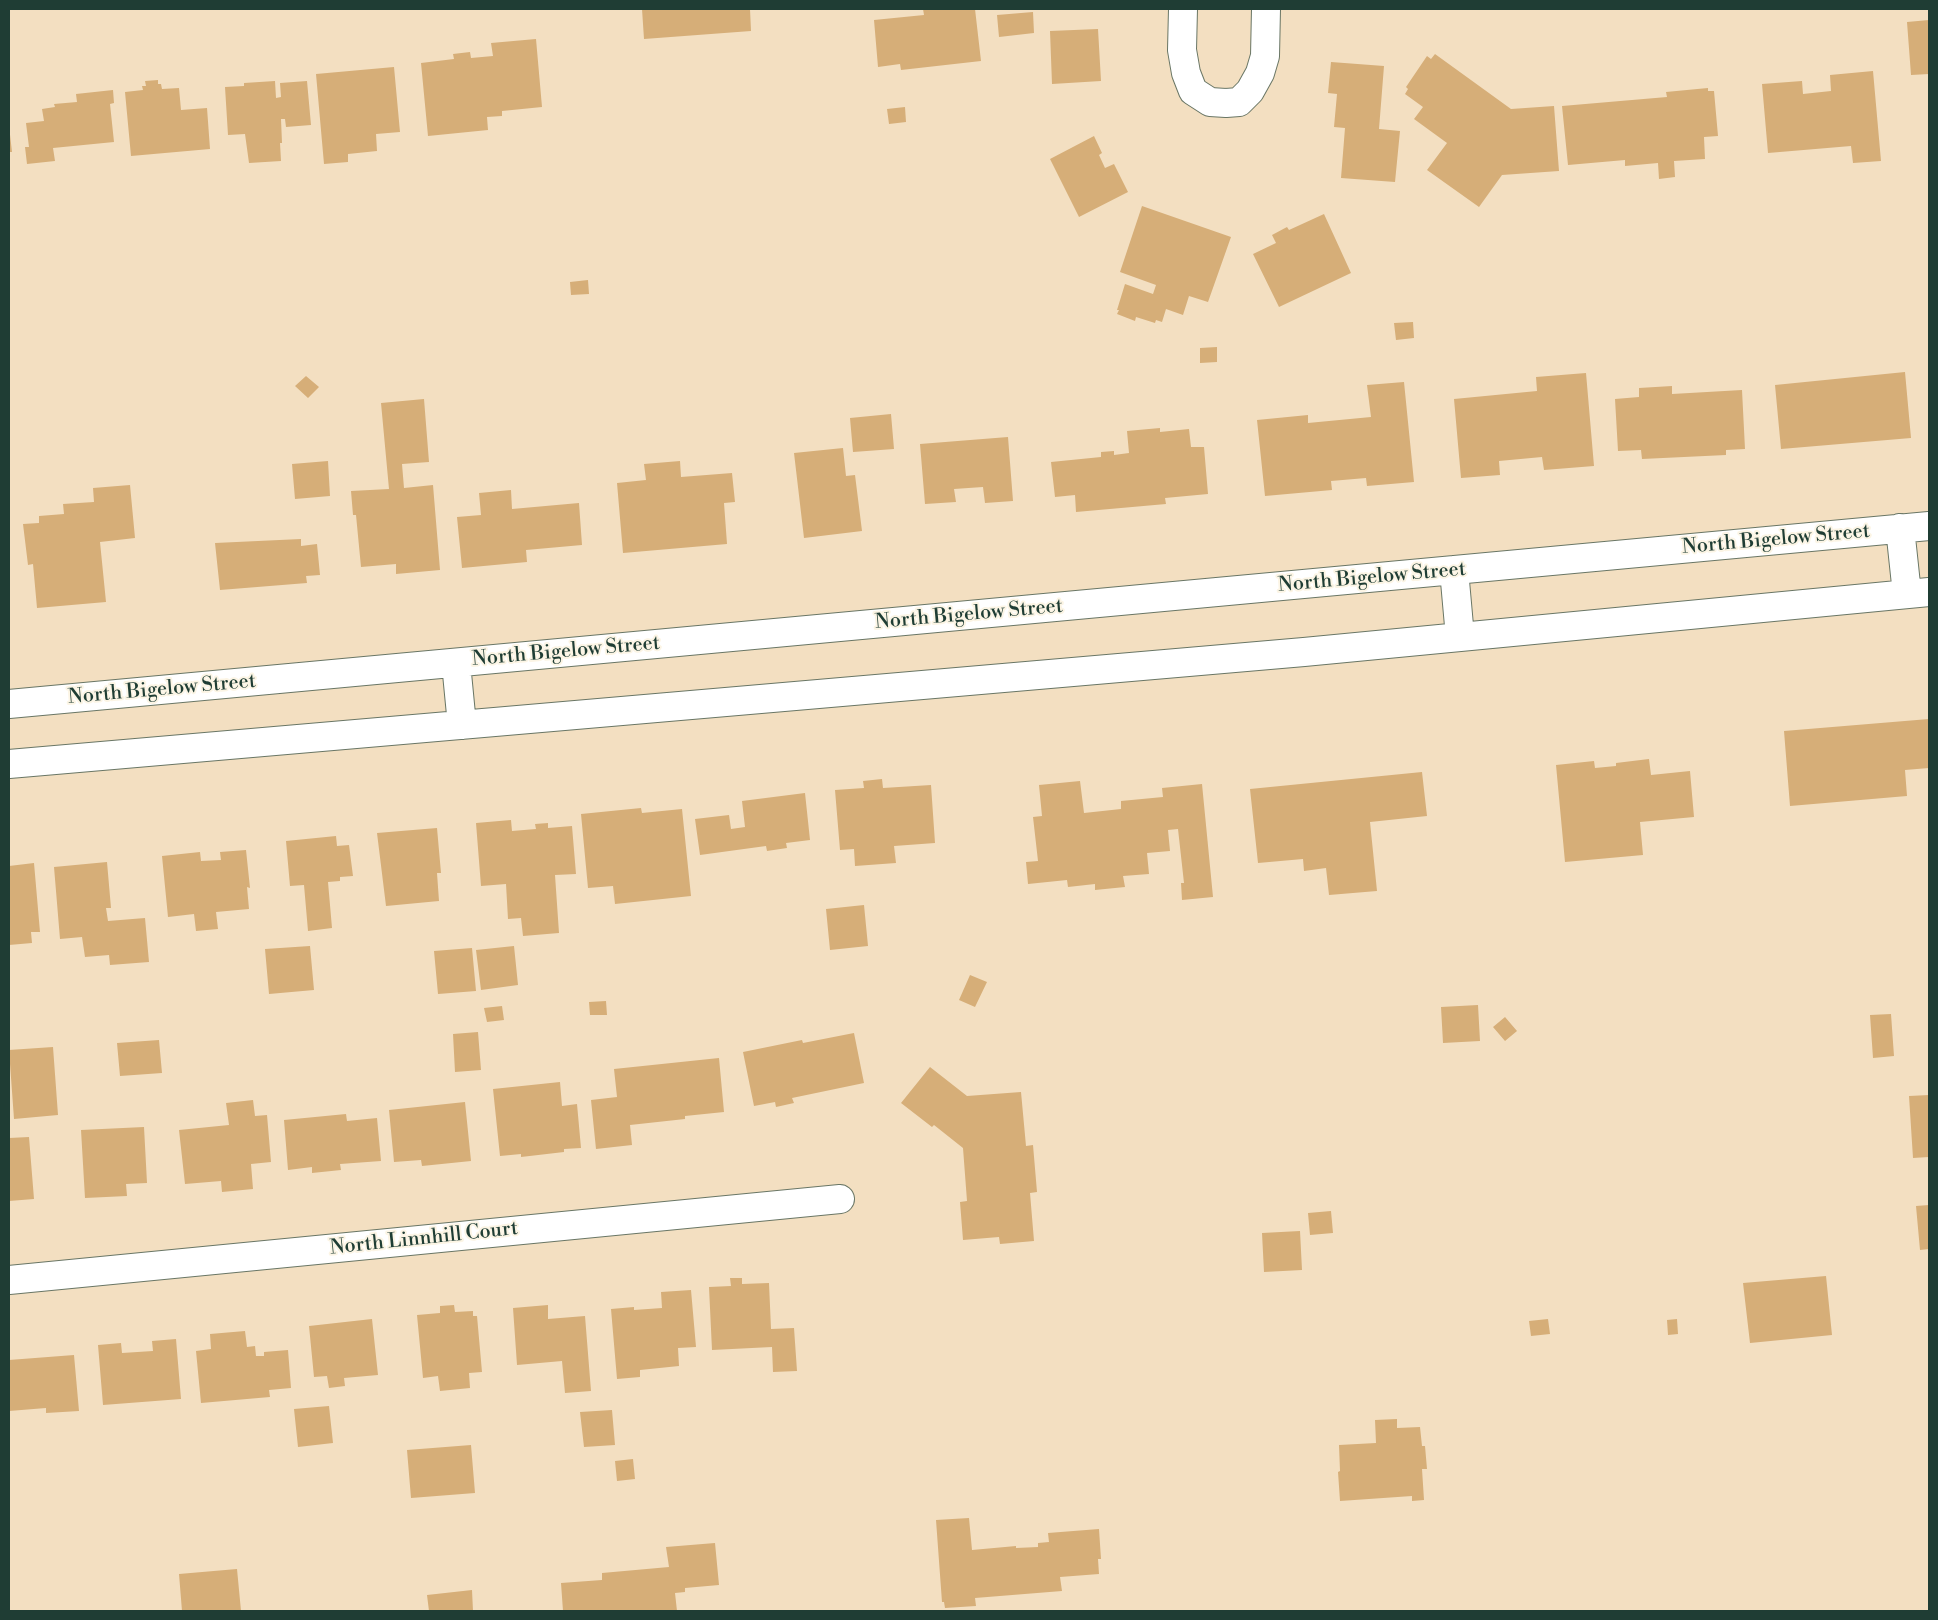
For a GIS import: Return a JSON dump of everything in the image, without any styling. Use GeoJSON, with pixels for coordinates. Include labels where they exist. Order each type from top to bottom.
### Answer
{"type":"FeatureCollection","features":[{"type":"Feature","properties":{"kind":"street"},"geometry":{"type":"LineString","coordinates":[[1183,9],[1182,50],[1186,73],[1193,91],[1210,102],[1226,103],[1239,102],[1250,91],[1260,73],[1265,56],[1266,9]]}},
{"type":"Feature","properties":{"kind":"street","name":"North Bigelow Street"},"geometry":{"type":"LineString","coordinates":[[9,704],[1929,526]]}},
{"type":"Feature","properties":{"kind":"street"},"geometry":{"type":"LineString","coordinates":[[9,764],[1244,657],[1918,593],[1900,528]]}},
{"type":"Feature","properties":{"kind":"street"},"geometry":{"type":"LineString","coordinates":[[1454,570],[1460,637]]}},
{"type":"Feature","properties":{"kind":"street"},"geometry":{"type":"LineString","coordinates":[[456,662],[462,725]]}},
{"type":"Feature","properties":{"kind":"street","name":"North Linnhill Court"},"geometry":{"type":"LineString","coordinates":[[9,1280],[840,1199]]}},
{"type":"Feature","properties":{"kind":"building"},"geometry":{"type":"Polygon","coordinates":[[[642,9],[750,9],[751,31],[644,39],[642,9]]]}},
{"type":"Feature","properties":{"kind":"building"},"geometry":{"type":"Polygon","coordinates":[[[923,9],[975,9],[981,61],[901,70],[900,64],[878,67],[874,20],[924,15],[923,9]]]}},
{"type":"Feature","properties":{"kind":"building"},"geometry":{"type":"Polygon","coordinates":[[[1033,12],[1034,33],[999,37],[997,15],[1033,12]]]}},
{"type":"Feature","properties":{"kind":"building"},"geometry":{"type":"Polygon","coordinates":[[[1929,20],[1929,74],[1911,75],[1907,22],[1929,20]]]}},
{"type":"Feature","properties":{"kind":"building"},"geometry":{"type":"Polygon","coordinates":[[[1098,29],[1101,81],[1052,84],[1050,31],[1098,29]]]}},
{"type":"Feature","properties":{"kind":"building"},"geometry":{"type":"Polygon","coordinates":[[[536,39],[542,107],[502,111],[502,116],[487,117],[488,130],[428,136],[421,63],[454,59],[453,54],[470,52],[471,58],[493,56],[491,43],[536,39]]]}},
{"type":"Feature","properties":{"kind":"building"},"geometry":{"type":"Polygon","coordinates":[[[1435,54],[1511,109],[1554,106],[1559,171],[1502,175],[1479,207],[1427,170],[1447,143],[1414,119],[1423,107],[1405,94],[1408,89],[1406,87],[1427,56],[1431,59],[1435,54]]]}},
{"type":"Feature","properties":{"kind":"building"},"geometry":{"type":"Polygon","coordinates":[[[1331,62],[1384,66],[1379,129],[1400,131],[1395,182],[1341,178],[1345,128],[1334,127],[1337,94],[1328,93],[1331,62]]]}},
{"type":"Feature","properties":{"kind":"building"},"geometry":{"type":"Polygon","coordinates":[[[394,67],[400,132],[376,134],[377,151],[348,154],[348,162],[324,164],[316,74],[394,67]]]}},
{"type":"Feature","properties":{"kind":"building"},"geometry":{"type":"Polygon","coordinates":[[[1873,71],[1881,161],[1853,163],[1851,146],[1768,153],[1762,84],[1802,81],[1803,94],[1831,91],[1830,75],[1873,71]]]}},
{"type":"Feature","properties":{"kind":"building"},"geometry":{"type":"Polygon","coordinates":[[[158,80],[158,84],[161,84],[162,89],[179,88],[181,110],[207,108],[210,149],[131,156],[125,92],[143,90],[142,86],[146,86],[145,81],[158,80]]]}},
{"type":"Feature","properties":{"kind":"building"},"geometry":{"type":"Polygon","coordinates":[[[275,81],[276,98],[281,97],[280,83],[307,81],[311,125],[286,127],[285,119],[281,119],[281,161],[249,163],[245,134],[228,135],[225,87],[244,86],[244,83],[275,81]]]}},
{"type":"Feature","properties":{"kind":"building"},"geometry":{"type":"Polygon","coordinates":[[[1708,88],[1708,91],[1714,91],[1718,136],[1704,137],[1705,159],[1674,161],[1675,177],[1659,179],[1658,163],[1625,166],[1625,160],[1568,165],[1562,106],[1667,97],[1666,92],[1708,88]]]}},
{"type":"Feature","properties":{"kind":"building"},"geometry":{"type":"Polygon","coordinates":[[[113,90],[114,103],[110,104],[114,142],[53,148],[55,161],[27,164],[25,147],[29,147],[26,123],[44,121],[42,109],[55,107],[54,104],[77,102],[76,94],[113,90]]]}},
{"type":"Feature","properties":{"kind":"building"},"geometry":{"type":"Polygon","coordinates":[[[905,107],[906,122],[889,124],[887,109],[905,107]]]}},
{"type":"Feature","properties":{"kind":"building"},"geometry":{"type":"Polygon","coordinates":[[[9,126],[12,152],[9,152],[9,126]]]}},
{"type":"Feature","properties":{"kind":"building"},"geometry":{"type":"Polygon","coordinates":[[[1094,136],[1102,153],[1099,155],[1105,168],[1114,164],[1128,192],[1079,217],[1050,159],[1094,136]]]}},
{"type":"Feature","properties":{"kind":"building"},"geometry":{"type":"Polygon","coordinates":[[[1142,206],[1231,237],[1208,302],[1189,296],[1183,315],[1166,309],[1162,322],[1156,320],[1155,323],[1136,317],[1135,321],[1117,314],[1125,284],[1153,294],[1156,285],[1120,272],[1142,206]]]}},
{"type":"Feature","properties":{"kind":"building"},"geometry":{"type":"Polygon","coordinates":[[[1324,214],[1351,273],[1279,307],[1253,254],[1276,243],[1272,235],[1287,227],[1289,230],[1324,214]]]}},
{"type":"Feature","properties":{"kind":"building"},"geometry":{"type":"Polygon","coordinates":[[[588,280],[589,294],[571,295],[570,282],[588,280]]]}},
{"type":"Feature","properties":{"kind":"building"},"geometry":{"type":"Polygon","coordinates":[[[1413,322],[1414,338],[1396,340],[1394,323],[1413,322]]]}},
{"type":"Feature","properties":{"kind":"building"},"geometry":{"type":"Polygon","coordinates":[[[1217,347],[1217,362],[1200,363],[1200,348],[1217,347]]]}},
{"type":"Feature","properties":{"kind":"building"},"geometry":{"type":"Polygon","coordinates":[[[1905,372],[1911,438],[1781,449],[1775,385],[1905,372]]]}},
{"type":"Feature","properties":{"kind":"building"},"geometry":{"type":"Polygon","coordinates":[[[1586,373],[1594,466],[1544,470],[1542,457],[1499,461],[1500,475],[1461,478],[1454,399],[1537,391],[1536,377],[1586,373]]]}},
{"type":"Feature","properties":{"kind":"building"},"geometry":{"type":"Polygon","coordinates":[[[306,376],[319,387],[308,398],[295,386],[306,376]]]}},
{"type":"Feature","properties":{"kind":"building"},"geometry":{"type":"Polygon","coordinates":[[[1404,382],[1414,482],[1367,486],[1366,478],[1331,481],[1332,490],[1265,496],[1257,420],[1308,415],[1308,423],[1371,417],[1367,385],[1404,382]]]}},
{"type":"Feature","properties":{"kind":"building"},"geometry":{"type":"Polygon","coordinates":[[[1672,386],[1672,394],[1742,390],[1745,449],[1726,450],[1726,455],[1642,459],[1641,450],[1618,451],[1615,399],[1639,397],[1639,388],[1672,386]]]}},
{"type":"Feature","properties":{"kind":"building"},"geometry":{"type":"Polygon","coordinates":[[[424,399],[429,462],[402,464],[404,488],[433,485],[440,570],[396,574],[396,564],[361,567],[356,515],[353,515],[351,491],[389,489],[381,403],[424,399]]]}},
{"type":"Feature","properties":{"kind":"building"},"geometry":{"type":"Polygon","coordinates":[[[891,414],[894,449],[853,452],[850,418],[891,414]]]}},
{"type":"Feature","properties":{"kind":"building"},"geometry":{"type":"Polygon","coordinates":[[[1160,428],[1160,432],[1189,429],[1191,447],[1204,447],[1208,494],[1165,498],[1166,504],[1076,512],[1075,495],[1055,497],[1051,462],[1101,457],[1101,452],[1114,451],[1114,455],[1129,453],[1127,431],[1160,428]]]}},
{"type":"Feature","properties":{"kind":"building"},"geometry":{"type":"Polygon","coordinates":[[[1008,437],[1013,501],[985,503],[983,487],[954,489],[956,502],[925,504],[920,444],[1008,437]]]}},
{"type":"Feature","properties":{"kind":"building"},"geometry":{"type":"Polygon","coordinates":[[[843,448],[846,476],[855,475],[862,531],[804,538],[794,453],[843,448]]]}},
{"type":"Feature","properties":{"kind":"building"},"geometry":{"type":"Polygon","coordinates":[[[328,461],[330,496],[295,499],[292,464],[328,461]]]}},
{"type":"Feature","properties":{"kind":"building"},"geometry":{"type":"Polygon","coordinates":[[[680,461],[681,477],[732,473],[735,502],[724,503],[727,544],[623,553],[617,483],[646,480],[644,464],[680,461]]]}},
{"type":"Feature","properties":{"kind":"building"},"geometry":{"type":"Polygon","coordinates":[[[130,485],[135,538],[100,542],[106,602],[37,608],[33,564],[28,565],[23,524],[39,523],[39,516],[64,514],[63,504],[94,502],[93,488],[130,485]]]}},
{"type":"Feature","properties":{"kind":"building"},"geometry":{"type":"Polygon","coordinates":[[[511,490],[512,509],[579,503],[582,545],[526,550],[527,562],[462,568],[457,517],[481,515],[479,493],[511,490]]]}},
{"type":"Feature","properties":{"kind":"building"},"geometry":{"type":"Polygon","coordinates":[[[301,539],[301,546],[317,544],[320,575],[306,576],[307,583],[220,590],[215,543],[301,539]]]}},
{"type":"Feature","properties":{"kind":"building"},"geometry":{"type":"Polygon","coordinates":[[[1929,719],[1929,768],[1905,770],[1907,796],[1790,806],[1784,731],[1929,719]]]}},
{"type":"Feature","properties":{"kind":"building"},"geometry":{"type":"Polygon","coordinates":[[[1649,759],[1651,775],[1690,771],[1694,817],[1640,822],[1643,855],[1565,862],[1556,765],[1594,761],[1595,768],[1649,759]]]}},
{"type":"Feature","properties":{"kind":"building"},"geometry":{"type":"Polygon","coordinates":[[[1422,772],[1427,816],[1370,822],[1377,891],[1329,895],[1326,868],[1304,871],[1303,859],[1258,863],[1250,789],[1422,772]]]}},
{"type":"Feature","properties":{"kind":"building"},"geometry":{"type":"Polygon","coordinates":[[[882,779],[883,788],[931,785],[935,843],[894,846],[896,863],[855,866],[854,849],[840,850],[835,790],[864,788],[863,781],[882,779]]]}},
{"type":"Feature","properties":{"kind":"building"},"geometry":{"type":"Polygon","coordinates":[[[1080,781],[1084,813],[1121,809],[1121,801],[1163,797],[1162,788],[1202,784],[1213,897],[1182,900],[1181,883],[1184,883],[1178,829],[1168,830],[1170,851],[1147,853],[1149,874],[1123,876],[1125,887],[1095,890],[1095,884],[1068,887],[1067,880],[1028,884],[1026,862],[1038,861],[1033,817],[1042,816],[1039,785],[1080,781]]]}},
{"type":"Feature","properties":{"kind":"building"},"geometry":{"type":"Polygon","coordinates":[[[805,793],[810,840],[786,843],[787,848],[767,851],[766,846],[700,855],[695,819],[729,815],[731,829],[745,827],[742,801],[805,793]]]}},
{"type":"Feature","properties":{"kind":"building"},"geometry":{"type":"Polygon","coordinates":[[[641,808],[642,813],[682,809],[691,896],[615,904],[613,886],[588,888],[581,814],[641,808]]]}},
{"type":"Feature","properties":{"kind":"building"},"geometry":{"type":"Polygon","coordinates":[[[511,820],[512,831],[536,829],[535,824],[548,823],[548,828],[572,826],[576,874],[555,875],[559,933],[523,936],[521,918],[508,919],[506,884],[481,886],[476,823],[511,820]]]}},
{"type":"Feature","properties":{"kind":"building"},"geometry":{"type":"Polygon","coordinates":[[[437,828],[441,873],[437,873],[439,901],[386,906],[377,833],[437,828]]]}},
{"type":"Feature","properties":{"kind":"building"},"geometry":{"type":"Polygon","coordinates":[[[336,836],[337,846],[349,845],[353,876],[340,877],[340,881],[328,882],[332,928],[308,931],[304,885],[290,886],[286,841],[336,836]]]}},
{"type":"Feature","properties":{"kind":"building"},"geometry":{"type":"Polygon","coordinates":[[[246,850],[250,888],[247,887],[249,909],[216,912],[218,929],[196,931],[194,914],[168,917],[162,856],[200,852],[201,861],[221,860],[220,852],[246,850]]]}},
{"type":"Feature","properties":{"kind":"building"},"geometry":{"type":"Polygon","coordinates":[[[107,862],[111,908],[106,908],[108,921],[145,918],[149,962],[110,965],[109,955],[85,957],[82,937],[60,939],[54,867],[107,862]]]}},
{"type":"Feature","properties":{"kind":"building"},"geometry":{"type":"Polygon","coordinates":[[[34,863],[40,932],[31,932],[32,943],[9,945],[9,866],[34,863]]]}},
{"type":"Feature","properties":{"kind":"building"},"geometry":{"type":"Polygon","coordinates":[[[864,905],[868,946],[830,950],[826,909],[864,905]]]}},
{"type":"Feature","properties":{"kind":"building"},"geometry":{"type":"Polygon","coordinates":[[[310,946],[314,990],[269,994],[265,949],[310,946]]]}},
{"type":"Feature","properties":{"kind":"building"},"geometry":{"type":"Polygon","coordinates":[[[514,946],[518,985],[481,990],[476,950],[514,946]]]}},
{"type":"Feature","properties":{"kind":"building"},"geometry":{"type":"Polygon","coordinates":[[[472,948],[476,991],[438,994],[434,951],[472,948]]]}},
{"type":"Feature","properties":{"kind":"building"},"geometry":{"type":"Polygon","coordinates":[[[970,975],[987,982],[975,1007],[959,1000],[970,975]]]}},
{"type":"Feature","properties":{"kind":"building"},"geometry":{"type":"Polygon","coordinates":[[[606,1001],[607,1015],[590,1015],[589,1002],[606,1001]]]}},
{"type":"Feature","properties":{"kind":"building"},"geometry":{"type":"Polygon","coordinates":[[[1478,1005],[1480,1041],[1443,1043],[1441,1007],[1478,1005]]]}},
{"type":"Feature","properties":{"kind":"building"},"geometry":{"type":"Polygon","coordinates":[[[502,1006],[504,1020],[487,1022],[484,1008],[502,1006]]]}},
{"type":"Feature","properties":{"kind":"building"},"geometry":{"type":"Polygon","coordinates":[[[1891,1014],[1894,1056],[1873,1058],[1870,1015],[1891,1014]]]}},
{"type":"Feature","properties":{"kind":"building"},"geometry":{"type":"Polygon","coordinates":[[[1505,1017],[1517,1031],[1505,1041],[1493,1027],[1505,1017]]]}},
{"type":"Feature","properties":{"kind":"building"},"geometry":{"type":"Polygon","coordinates":[[[478,1032],[481,1070],[455,1072],[453,1034],[478,1032]]]}},
{"type":"Feature","properties":{"kind":"building"},"geometry":{"type":"Polygon","coordinates":[[[854,1033],[864,1083],[792,1098],[794,1103],[776,1107],[775,1102],[754,1106],[743,1052],[802,1040],[803,1043],[854,1033]]]}},
{"type":"Feature","properties":{"kind":"building"},"geometry":{"type":"Polygon","coordinates":[[[159,1040],[162,1073],[120,1076],[117,1043],[159,1040]]]}},
{"type":"Feature","properties":{"kind":"building"},"geometry":{"type":"Polygon","coordinates":[[[53,1047],[58,1115],[14,1119],[9,1050],[53,1047]]]}},
{"type":"Feature","properties":{"kind":"building"},"geometry":{"type":"Polygon","coordinates":[[[719,1058],[724,1112],[685,1116],[685,1119],[630,1125],[632,1145],[596,1149],[591,1100],[617,1097],[614,1069],[719,1058]]]}},
{"type":"Feature","properties":{"kind":"building"},"geometry":{"type":"Polygon","coordinates":[[[930,1067],[967,1096],[1021,1092],[1026,1146],[1033,1145],[1037,1192],[1030,1193],[1034,1241],[1000,1244],[999,1237],[963,1240],[960,1202],[967,1201],[963,1148],[934,1125],[932,1127],[901,1103],[930,1067]]]}},
{"type":"Feature","properties":{"kind":"building"},"geometry":{"type":"Polygon","coordinates":[[[560,1082],[562,1106],[577,1104],[581,1148],[564,1149],[564,1152],[521,1157],[521,1154],[500,1156],[493,1089],[560,1082]]]}},
{"type":"Feature","properties":{"kind":"building"},"geometry":{"type":"Polygon","coordinates":[[[1929,1095],[1929,1157],[1913,1158],[1909,1096],[1929,1095]]]}},
{"type":"Feature","properties":{"kind":"building"},"geometry":{"type":"Polygon","coordinates":[[[253,1100],[255,1116],[267,1115],[271,1162],[251,1164],[253,1189],[222,1192],[221,1181],[185,1184],[179,1130],[229,1125],[226,1103],[253,1100]]]}},
{"type":"Feature","properties":{"kind":"building"},"geometry":{"type":"Polygon","coordinates":[[[465,1102],[471,1161],[422,1166],[421,1160],[394,1162],[389,1110],[465,1102]]]}},
{"type":"Feature","properties":{"kind":"building"},"geometry":{"type":"Polygon","coordinates":[[[346,1114],[347,1121],[377,1118],[381,1161],[340,1164],[341,1170],[312,1173],[312,1167],[288,1170],[284,1120],[346,1114]]]}},
{"type":"Feature","properties":{"kind":"building"},"geometry":{"type":"Polygon","coordinates":[[[144,1127],[147,1183],[126,1184],[127,1196],[85,1198],[81,1130],[144,1127]]]}},
{"type":"Feature","properties":{"kind":"building"},"geometry":{"type":"Polygon","coordinates":[[[29,1137],[34,1199],[9,1201],[9,1138],[29,1137]]]}},
{"type":"Feature","properties":{"kind":"building"},"geometry":{"type":"Polygon","coordinates":[[[1929,1205],[1929,1249],[1920,1250],[1916,1206],[1929,1205]]]}},
{"type":"Feature","properties":{"kind":"building"},"geometry":{"type":"Polygon","coordinates":[[[1331,1211],[1333,1233],[1310,1235],[1308,1213],[1331,1211]]]}},
{"type":"Feature","properties":{"kind":"building"},"geometry":{"type":"Polygon","coordinates":[[[1300,1231],[1302,1270],[1264,1272],[1262,1233],[1300,1231]]]}},
{"type":"Feature","properties":{"kind":"building"},"geometry":{"type":"Polygon","coordinates":[[[1826,1276],[1832,1335],[1750,1343],[1743,1283],[1826,1276]]]}},
{"type":"Feature","properties":{"kind":"building"},"geometry":{"type":"Polygon","coordinates":[[[730,1278],[742,1278],[742,1284],[769,1283],[771,1329],[794,1328],[797,1371],[773,1372],[772,1347],[712,1350],[709,1287],[731,1286],[730,1278]]]}},
{"type":"Feature","properties":{"kind":"building"},"geometry":{"type":"Polygon","coordinates":[[[691,1290],[696,1347],[678,1348],[679,1366],[640,1370],[640,1377],[617,1379],[611,1309],[634,1307],[634,1310],[662,1308],[661,1292],[691,1290]]]}},
{"type":"Feature","properties":{"kind":"building"},"geometry":{"type":"Polygon","coordinates":[[[454,1305],[455,1312],[473,1311],[473,1316],[477,1316],[482,1372],[469,1373],[470,1388],[440,1391],[438,1376],[423,1378],[417,1315],[440,1313],[440,1306],[454,1305]]]}},
{"type":"Feature","properties":{"kind":"building"},"geometry":{"type":"Polygon","coordinates":[[[548,1305],[548,1319],[585,1316],[591,1391],[565,1393],[562,1361],[517,1365],[513,1308],[548,1305]]]}},
{"type":"Feature","properties":{"kind":"building"},"geometry":{"type":"Polygon","coordinates":[[[372,1319],[378,1375],[344,1378],[345,1386],[329,1388],[327,1376],[314,1377],[309,1326],[372,1319]]]}},
{"type":"Feature","properties":{"kind":"building"},"geometry":{"type":"Polygon","coordinates":[[[1548,1319],[1550,1334],[1531,1336],[1529,1321],[1548,1319]]]}},
{"type":"Feature","properties":{"kind":"building"},"geometry":{"type":"Polygon","coordinates":[[[1677,1319],[1678,1334],[1668,1335],[1667,1320],[1677,1319]]]}},
{"type":"Feature","properties":{"kind":"building"},"geometry":{"type":"Polygon","coordinates":[[[245,1331],[247,1347],[255,1346],[256,1356],[264,1356],[264,1352],[288,1350],[291,1388],[269,1390],[270,1397],[201,1403],[196,1351],[211,1349],[210,1334],[245,1331]]]}},
{"type":"Feature","properties":{"kind":"building"},"geometry":{"type":"Polygon","coordinates":[[[176,1339],[181,1399],[103,1405],[98,1345],[121,1343],[122,1353],[153,1351],[152,1341],[176,1339]]]}},
{"type":"Feature","properties":{"kind":"building"},"geometry":{"type":"Polygon","coordinates":[[[74,1355],[79,1411],[46,1413],[46,1408],[9,1411],[9,1360],[74,1355]]]}},
{"type":"Feature","properties":{"kind":"building"},"geometry":{"type":"Polygon","coordinates":[[[329,1406],[333,1443],[298,1447],[294,1409],[329,1406]]]}},
{"type":"Feature","properties":{"kind":"building"},"geometry":{"type":"Polygon","coordinates":[[[612,1410],[615,1445],[584,1447],[580,1412],[612,1410]]]}},
{"type":"Feature","properties":{"kind":"building"},"geometry":{"type":"Polygon","coordinates":[[[1397,1419],[1397,1428],[1420,1427],[1422,1446],[1425,1446],[1427,1469],[1422,1469],[1424,1500],[1412,1501],[1412,1496],[1340,1501],[1339,1445],[1376,1443],[1375,1420],[1397,1419]]]}},
{"type":"Feature","properties":{"kind":"building"},"geometry":{"type":"Polygon","coordinates":[[[471,1445],[475,1493],[411,1498],[407,1450],[471,1445]]]}},
{"type":"Feature","properties":{"kind":"building"},"geometry":{"type":"Polygon","coordinates":[[[633,1459],[635,1479],[617,1481],[615,1461],[633,1459]]]}},
{"type":"Feature","properties":{"kind":"building"},"geometry":{"type":"Polygon","coordinates":[[[969,1518],[972,1550],[1016,1546],[1016,1548],[1038,1547],[1038,1543],[1049,1542],[1048,1533],[1099,1529],[1101,1559],[1098,1559],[1099,1574],[1060,1577],[1062,1591],[975,1598],[976,1606],[945,1608],[944,1602],[942,1602],[936,1520],[969,1518]]]}},
{"type":"Feature","properties":{"kind":"building"},"geometry":{"type":"Polygon","coordinates":[[[715,1543],[719,1585],[685,1588],[685,1592],[675,1593],[677,1611],[563,1611],[561,1583],[602,1580],[602,1573],[669,1567],[666,1547],[715,1543]]]}},
{"type":"Feature","properties":{"kind":"building"},"geometry":{"type":"Polygon","coordinates":[[[237,1569],[241,1611],[182,1611],[179,1574],[237,1569]]]}},
{"type":"Feature","properties":{"kind":"building"},"geometry":{"type":"Polygon","coordinates":[[[472,1590],[473,1611],[429,1611],[427,1595],[472,1590]]]}}]}
